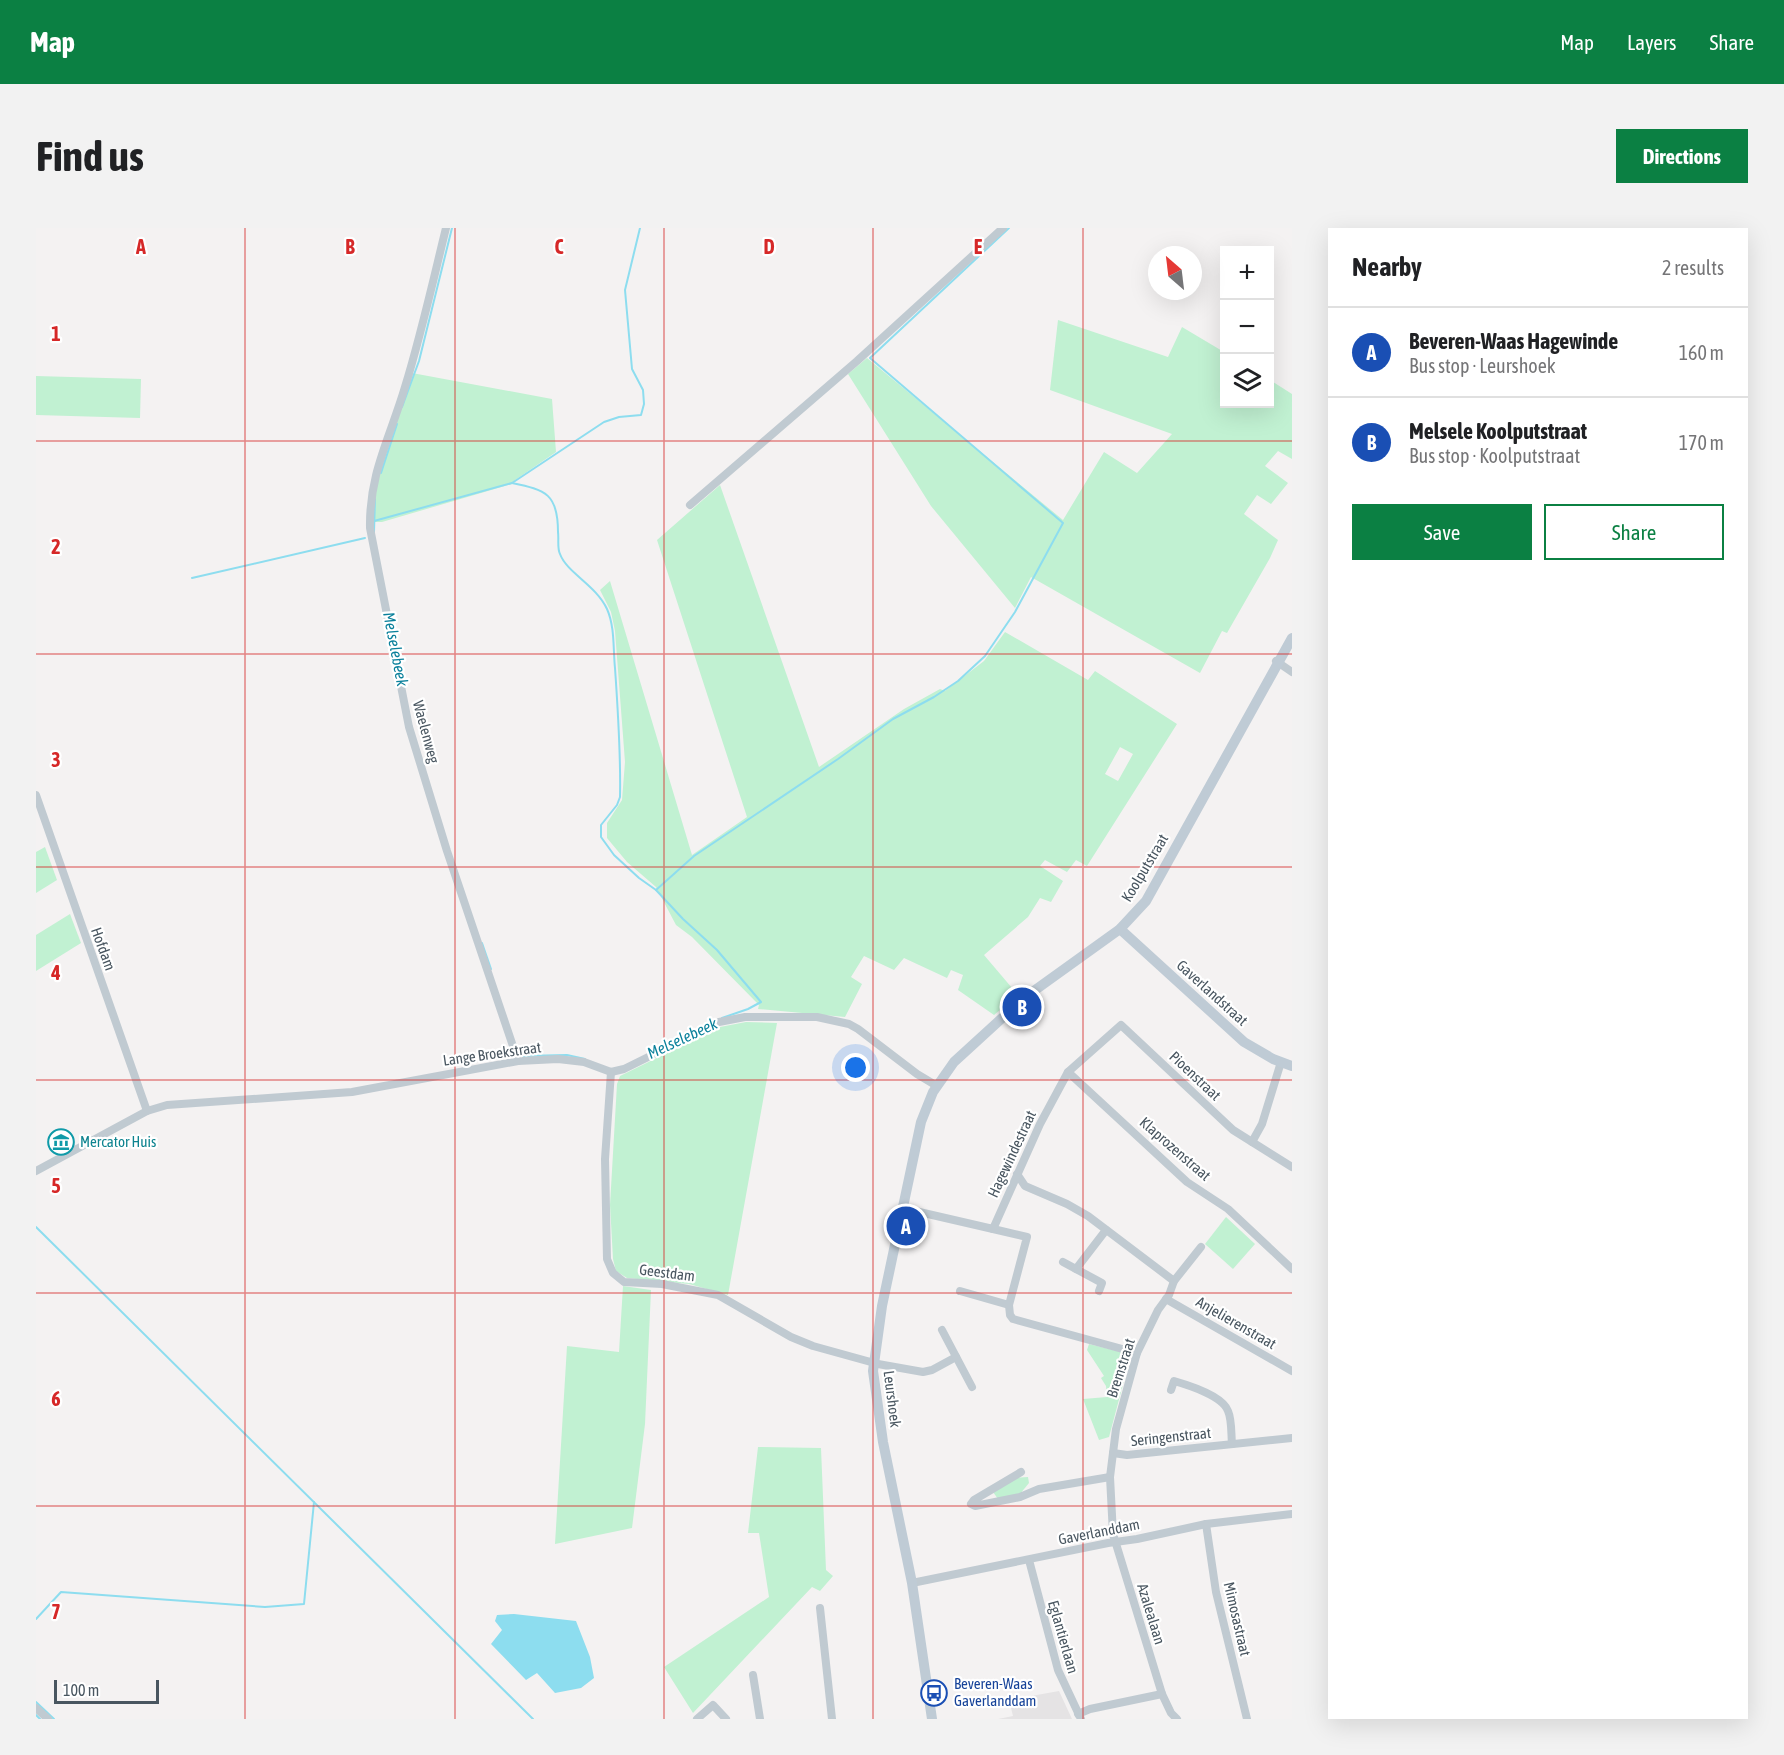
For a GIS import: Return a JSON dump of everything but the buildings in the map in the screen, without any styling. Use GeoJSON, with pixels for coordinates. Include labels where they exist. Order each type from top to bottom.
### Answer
{"type":"FeatureCollection","features":[{"type":"Feature","properties":{"kind":"street","name":"Waelenweg"},"geometry":{"type":"LineString","coordinates":[[446,228],[407,381],[378,463],[369,508],[370,528],[409,727],[447,851],[518,1061]]}},
{"type":"Feature","properties":{"kind":"street"},"geometry":{"type":"LineString","coordinates":[[690,505],[857,361],[1003,228]]}},
{"type":"Feature","properties":{"kind":"street","name":"Koolputstraat"},"geometry":{"type":"LineString","coordinates":[[937,1086],[954,1062],[1015,1005],[1120,929],[1146,901],[1276,662],[1292,638]]}},
{"type":"Feature","properties":{"kind":"street"},"geometry":{"type":"LineString","coordinates":[[1276,662],[1292,672]]}},
{"type":"Feature","properties":{"kind":"street","name":"Hofdam"},"geometry":{"type":"LineString","coordinates":[[36,795],[147,1111]]}},
{"type":"Feature","properties":{"kind":"street","name":"Gaverlandstraat"},"geometry":{"type":"LineString","coordinates":[[1120,929],[1244,1042],[1287,1064]]}},
{"type":"Feature","properties":{"kind":"street"},"geometry":{"type":"LineString","coordinates":[[611,1072],[624,1069],[719,1022],[745,1017],[817,1017],[849,1024],[858,1029],[917,1074],[937,1086]]}},
{"type":"Feature","properties":{"kind":"street","name":"Hagewindestraat"},"geometry":{"type":"LineString","coordinates":[[993,1228],[1040,1124],[1068,1072],[1121,1025]]}},
{"type":"Feature","properties":{"kind":"street","name":"Pioenstraat"},"geometry":{"type":"LineString","coordinates":[[1121,1025],[1233,1130],[1292,1167]]}},
{"type":"Feature","properties":{"kind":"street","name":"Lange Broekstraat"},"geometry":{"type":"LineString","coordinates":[[36,1171],[147,1111],[167,1104],[352,1092],[518,1061],[558,1059],[584,1062],[611,1072]]}},
{"type":"Feature","properties":{"kind":"street"},"geometry":{"type":"LineString","coordinates":[[1252,1143],[1287,1064]]}},
{"type":"Feature","properties":{"kind":"street","name":"Geestdam"},"geometry":{"type":"LineString","coordinates":[[611,1072],[605,1159],[607,1259],[613,1274],[624,1282],[662,1284],[718,1295],[791,1337],[813,1346],[890,1368],[922,1372],[932,1370],[956,1357]]}},
{"type":"Feature","properties":{"kind":"street","name":"Klaprozenstraat"},"geometry":{"type":"LineString","coordinates":[[1068,1072],[1187,1182],[1228,1209],[1292,1269]]}},
{"type":"Feature","properties":{"kind":"street","name":"Leurshoek"},"geometry":{"type":"LineString","coordinates":[[932,1719],[912,1583],[873,1383],[873,1362],[882,1306],[921,1122],[937,1086]]}},
{"type":"Feature","properties":{"kind":"street"},"geometry":{"type":"LineString","coordinates":[[1017,1174],[1025,1186],[1067,1204],[1174,1281]]}},
{"type":"Feature","properties":{"kind":"street"},"geometry":{"type":"LineString","coordinates":[[902,1208],[1027,1238],[1009,1305],[1013,1319],[1137,1353]]}},
{"type":"Feature","properties":{"kind":"street"},"geometry":{"type":"LineString","coordinates":[[1076,1269],[1106,1230]]}},
{"type":"Feature","properties":{"kind":"street","name":"Bremstraat"},"geometry":{"type":"LineString","coordinates":[[1116,1542],[1111,1523],[1110,1478],[1116,1429],[1137,1353],[1174,1281],[1201,1247]]}},
{"type":"Feature","properties":{"kind":"street"},"geometry":{"type":"LineString","coordinates":[[1063,1262],[1102,1283],[1099,1291]]}},
{"type":"Feature","properties":{"kind":"street"},"geometry":{"type":"LineString","coordinates":[[960,1291],[1009,1305]]}},
{"type":"Feature","properties":{"kind":"street","name":"Anjelierenstraat"},"geometry":{"type":"LineString","coordinates":[[1166,1299],[1292,1371]]}},
{"type":"Feature","properties":{"kind":"street"},"geometry":{"type":"LineString","coordinates":[[942,1330],[972,1387]]}},
{"type":"Feature","properties":{"kind":"street","name":"Seringenstraat"},"geometry":{"type":"LineString","coordinates":[[1171,1390],[1172,1380],[1202,1391],[1224,1404],[1228,1412],[1232,1444]]}},
{"type":"Feature","properties":{"kind":"street","name":"Seringenstraat"},"geometry":{"type":"LineString","coordinates":[[1113,1453],[1126,1455],[1292,1438]]}},
{"type":"Feature","properties":{"kind":"street"},"geometry":{"type":"LineString","coordinates":[[1021,1472],[971,1504],[975,1506],[1020,1497],[1039,1489],[1110,1478]]}},
{"type":"Feature","properties":{"kind":"street","name":"Gaverlanddam"},"geometry":{"type":"LineString","coordinates":[[912,1583],[1206,1524],[1292,1516]]}},
{"type":"Feature","properties":{"kind":"street","name":"Mimosastraat"},"geometry":{"type":"LineString","coordinates":[[1206,1524],[1216,1592],[1247,1719]]}},
{"type":"Feature","properties":{"kind":"street","name":"Azalealaan"},"geometry":{"type":"LineString","coordinates":[[1116,1542],[1162,1694],[1171,1713],[1177,1719]]}},
{"type":"Feature","properties":{"kind":"street","name":"Eglantierlaan"},"geometry":{"type":"LineString","coordinates":[[1029,1560],[1058,1670],[1079,1716]]}},
{"type":"Feature","properties":{"kind":"street"},"geometry":{"type":"LineString","coordinates":[[820,1608],[832,1719]]}},
{"type":"Feature","properties":{"kind":"street"},"geometry":{"type":"LineString","coordinates":[[753,1675],[760,1719]]}},
{"type":"Feature","properties":{"kind":"street"},"geometry":{"type":"LineString","coordinates":[[1079,1716],[1090,1709],[1162,1694]]}},
{"type":"Feature","properties":{"kind":"street"},"geometry":{"type":"LineString","coordinates":[[697,1719],[713,1705],[726,1719]]}},
{"type":"Feature","properties":{"kind":"street"},"geometry":{"type":"LineString","coordinates":[[36,1708],[48,1719]]}},
{"type":"Feature","properties":{"kind":"shaded area"},"geometry":{"type":"Polygon","coordinates":[[[1059,1691],[1072,1719],[998,1719],[1013,1716],[1009,1700],[1059,1691]]]}},
{"type":"Feature","properties":{"kind":"green space"},"geometry":{"type":"Polygon","coordinates":[[[1058,320],[1168,357],[1182,327],[1220,350],[1220,408],[1274,408],[1274,383],[1292,394],[1292,459],[1278,451],[1265,466],[1288,483],[1271,504],[1257,495],[1244,514],[1278,540],[1227,633],[1222,631],[1200,673],[1031,577],[1015,608],[931,506],[848,374],[867,358],[1063,520],[1104,452],[1137,473],[1172,434],[1050,390],[1058,320]]]}},
{"type":"Feature","properties":{"kind":"green space"},"geometry":{"type":"Polygon","coordinates":[[[412,373],[552,399],[556,452],[512,484],[382,522],[372,522],[378,473],[412,373]]]}},
{"type":"Feature","properties":{"kind":"green space"},"geometry":{"type":"Polygon","coordinates":[[[36,376],[141,379],[140,418],[36,415],[36,376]]]}},
{"type":"Feature","properties":{"kind":"green space"},"geometry":{"type":"Polygon","coordinates":[[[720,485],[819,767],[904,709],[940,689],[945,691],[984,661],[1005,632],[1088,680],[1095,671],[1177,724],[1087,866],[1076,860],[1067,872],[1045,860],[1040,866],[1063,881],[1051,902],[1040,898],[1028,917],[984,955],[1018,995],[994,1015],[958,990],[963,975],[951,970],[947,978],[904,958],[894,970],[864,956],[851,977],[862,984],[845,1017],[758,1009],[759,1005],[692,937],[676,925],[656,887],[627,862],[607,838],[607,823],[622,800],[625,762],[615,631],[611,612],[600,590],[610,581],[692,855],[747,817],[657,540],[720,485]],[[1120,747],[1105,774],[1118,781],[1133,754],[1120,747]]]}},
{"type":"Feature","properties":{"kind":"green space"},"geometry":{"type":"Polygon","coordinates":[[[45,847],[57,880],[36,893],[36,852],[45,847]]]}},
{"type":"Feature","properties":{"kind":"green space"},"geometry":{"type":"Polygon","coordinates":[[[70,914],[81,943],[36,971],[36,935],[70,914]]]}},
{"type":"Feature","properties":{"kind":"green space"},"geometry":{"type":"Polygon","coordinates":[[[746,1022],[777,1023],[728,1295],[689,1284],[627,1278],[616,1271],[613,1259],[610,1205],[617,1084],[620,1076],[720,1027],[746,1022]]]}},
{"type":"Feature","properties":{"kind":"green space"},"geometry":{"type":"Polygon","coordinates":[[[1226,1217],[1255,1244],[1233,1269],[1205,1244],[1226,1217]]]}},
{"type":"Feature","properties":{"kind":"green space"},"geometry":{"type":"Polygon","coordinates":[[[623,1286],[651,1290],[645,1424],[632,1528],[555,1544],[567,1346],[619,1352],[623,1286]]]}},
{"type":"Feature","properties":{"kind":"green space"},"geometry":{"type":"Polygon","coordinates":[[[1089,1344],[1125,1353],[1129,1362],[1109,1437],[1099,1440],[1083,1399],[1107,1397],[1106,1386],[1101,1378],[1104,1376],[1087,1350],[1089,1344]]]}},
{"type":"Feature","properties":{"kind":"green space"},"geometry":{"type":"Polygon","coordinates":[[[758,1447],[821,1448],[826,1570],[833,1576],[820,1591],[812,1587],[693,1713],[664,1667],[769,1597],[759,1533],[748,1533],[758,1447]]]}},
{"type":"Feature","properties":{"kind":"green space"},"geometry":{"type":"Polygon","coordinates":[[[1028,1477],[1029,1483],[1020,1494],[998,1499],[993,1492],[1013,1478],[1028,1477]]]}},
{"type":"Feature","properties":{"kind":"water"},"geometry":{"type":"Polygon","coordinates":[[[514,1614],[576,1621],[590,1657],[594,1678],[581,1688],[555,1693],[537,1673],[526,1680],[491,1644],[502,1630],[495,1621],[497,1615],[514,1614]]]}},
{"type":"Feature","properties":{"kind":"waterway","name":"Melselebeek"},"geometry":{"type":"LineString","coordinates":[[402,407],[419,361],[452,228]]}},
{"type":"Feature","properties":{"kind":"waterway","name":"Melselebeek"},"geometry":{"type":"LineString","coordinates":[[374,521],[512,483],[604,422],[619,417],[641,415],[644,404],[643,390],[632,369],[625,290],[640,228]]}},
{"type":"Feature","properties":{"kind":"waterway"},"geometry":{"type":"LineString","coordinates":[[656,890],[694,856],[893,719],[958,681],[985,656],[1015,612],[1063,523],[870,358],[1009,228]]}},
{"type":"Feature","properties":{"kind":"waterway","name":"Melselebeek"},"geometry":{"type":"LineString","coordinates":[[381,473],[397,424]]}},
{"type":"Feature","properties":{"kind":"waterway","name":"Melselebeek"},"geometry":{"type":"LineString","coordinates":[[512,483],[534,488],[548,496],[556,509],[560,554],[569,567],[596,593],[610,616],[618,716],[620,797],[617,805],[601,825],[601,837],[614,855],[656,890],[717,950],[761,1002],[722,1018]]}},
{"type":"Feature","properties":{"kind":"waterway","name":"Melselebeek"},"geometry":{"type":"LineString","coordinates":[[374,532],[375,499]]}},
{"type":"Feature","properties":{"kind":"waterway"},"geometry":{"type":"LineString","coordinates":[[192,578],[365,538]]}},
{"type":"Feature","properties":{"kind":"waterway","name":"Melselebeek"},"geometry":{"type":"LineString","coordinates":[[482,943],[491,969]]}},
{"type":"Feature","properties":{"kind":"waterway","name":"Melselebeek"},"geometry":{"type":"LineString","coordinates":[[517,1048],[523,1056],[567,1055],[585,1059]]}},
{"type":"Feature","properties":{"kind":"waterway"},"geometry":{"type":"LineString","coordinates":[[36,1227],[533,1719]]}},
{"type":"Feature","properties":{"kind":"waterway"},"geometry":{"type":"LineString","coordinates":[[36,1619],[61,1592],[265,1607],[304,1604],[314,1502]]}},
{"type":"Feature","properties":{"kind":"waterway"},"geometry":{"type":"LineString","coordinates":[[36,1702],[54,1719]]}},
{"type":"Feature","properties":{"kind":"waterway"},"geometry":{"type":"LineString","coordinates":[[36,1715],[40,1719]]}},
{"type":"Feature","properties":{"kind":"place","name":"Melsele Koolputstraat"},"geometry":{"type":"Point","coordinates":[1022,1007]}},
{"type":"Feature","properties":{"kind":"place","name":"Mercator Huis"},"geometry":{"type":"Point","coordinates":[61,1142]}},
{"type":"Feature","properties":{"kind":"place","name":"Beveren-Waas Hagewinde"},"geometry":{"type":"Point","coordinates":[906,1226]}},
{"type":"Feature","properties":{"kind":"place","name":"Beveren-Waas Gaverlanddam"},"geometry":{"type":"Point","coordinates":[934,1693]}}]}
